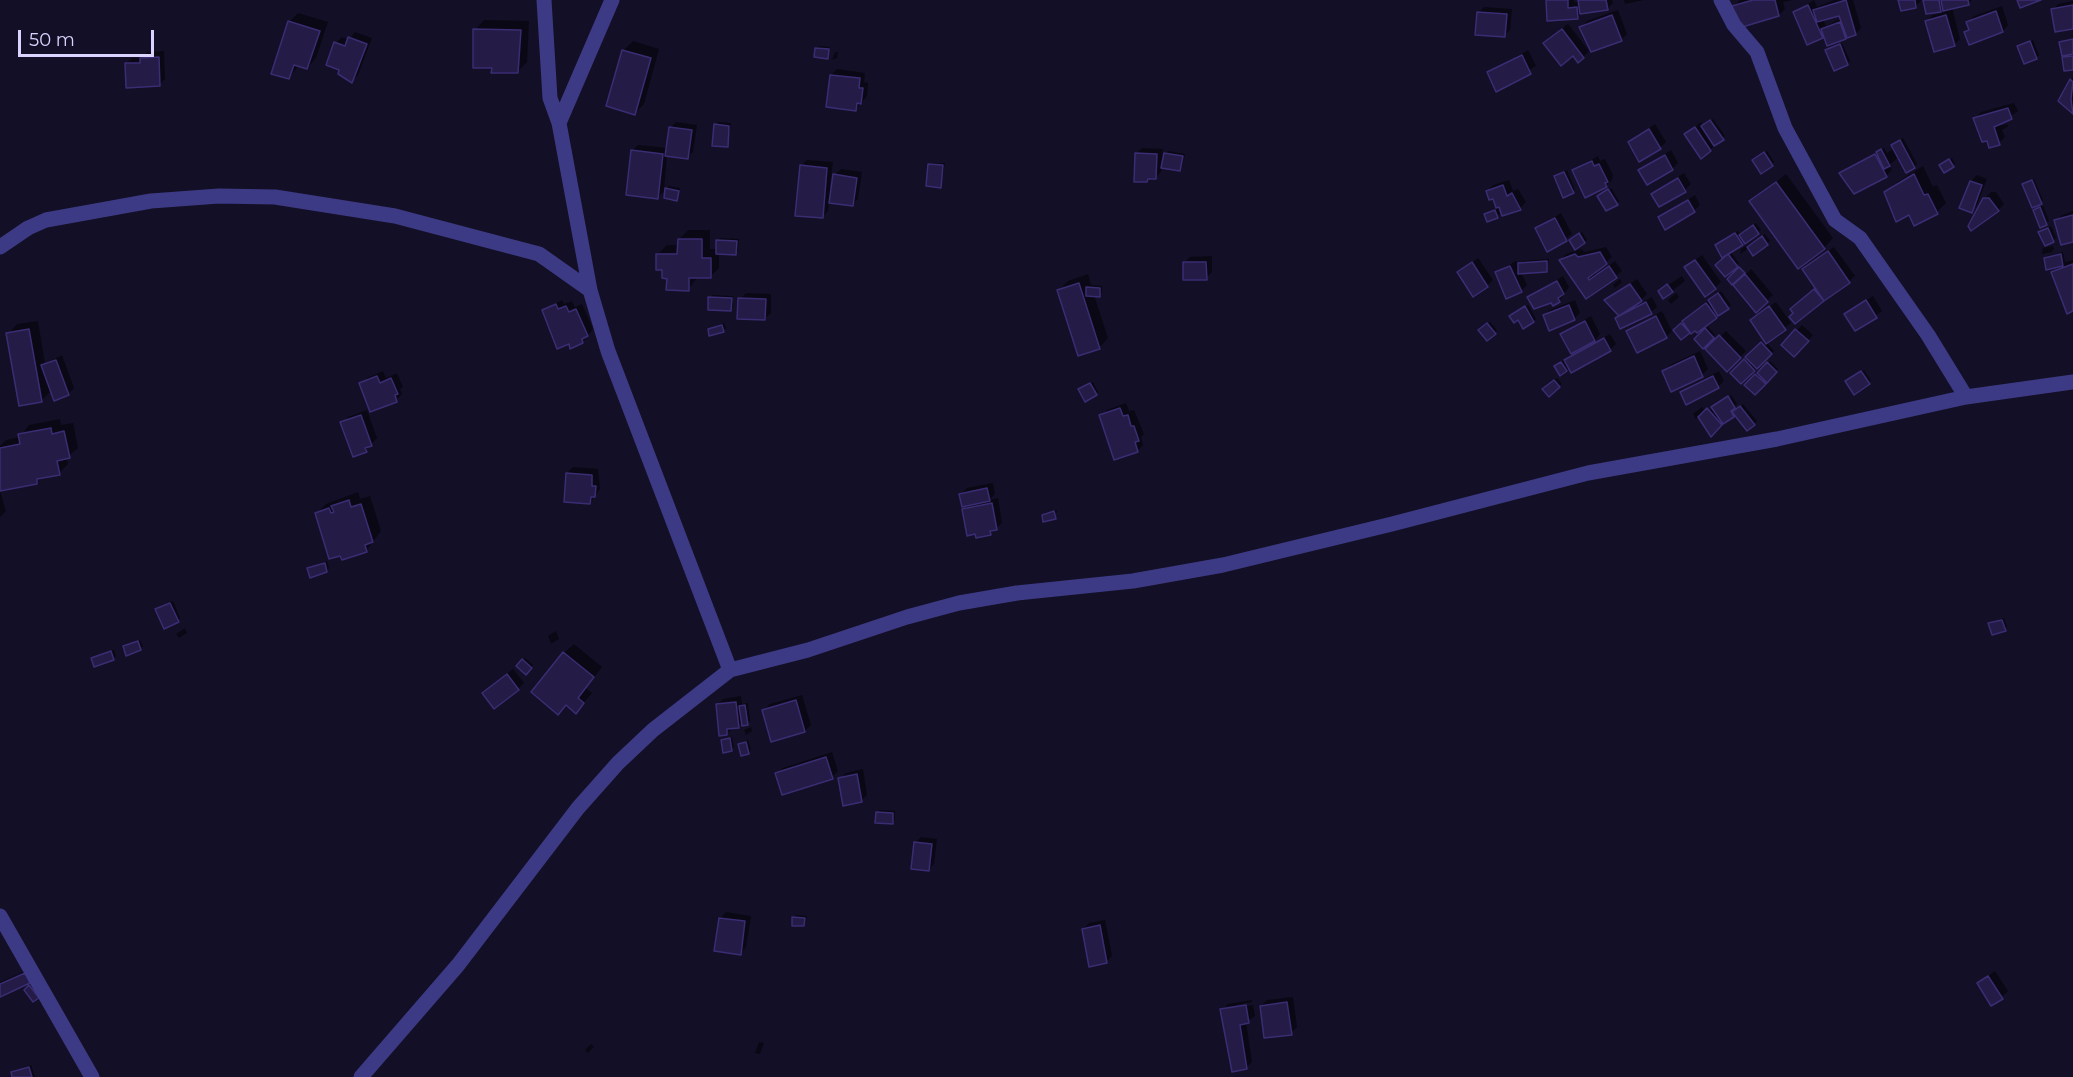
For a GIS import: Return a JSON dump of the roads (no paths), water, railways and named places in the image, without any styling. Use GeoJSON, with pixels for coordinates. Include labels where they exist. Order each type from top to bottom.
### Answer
{"type":"FeatureCollection","features":[{"type":"Feature","properties":{"kind":"street"},"geometry":{"type":"LineString","coordinates":[[544,0],[550,98],[559,123],[590,290],[608,351],[730,670]]}},
{"type":"Feature","properties":{"kind":"street"},"geometry":{"type":"LineString","coordinates":[[559,123],[612,0]]}},
{"type":"Feature","properties":{"kind":"street"},"geometry":{"type":"LineString","coordinates":[[1721,0],[1734,26],[1757,52],[1785,128],[1834,220],[1860,238],[1928,335],[1966,397]]}},
{"type":"Feature","properties":{"kind":"street"},"geometry":{"type":"LineString","coordinates":[[0,247],[28,228],[58,218],[152,201],[219,196],[275,197],[395,216],[539,254],[590,290]]}},
{"type":"Feature","properties":{"kind":"street"},"geometry":{"type":"LineString","coordinates":[[361,1077],[458,964],[578,808],[618,763],[653,730],[730,670],[808,650],[959,603],[1017,593],[1133,580],[1223,565],[1588,473],[1777,439],[1966,397],[2073,382]]}},
{"type":"Feature","properties":{"kind":"street"},"geometry":{"type":"LineString","coordinates":[[0,916],[92,1077]]}}]}
